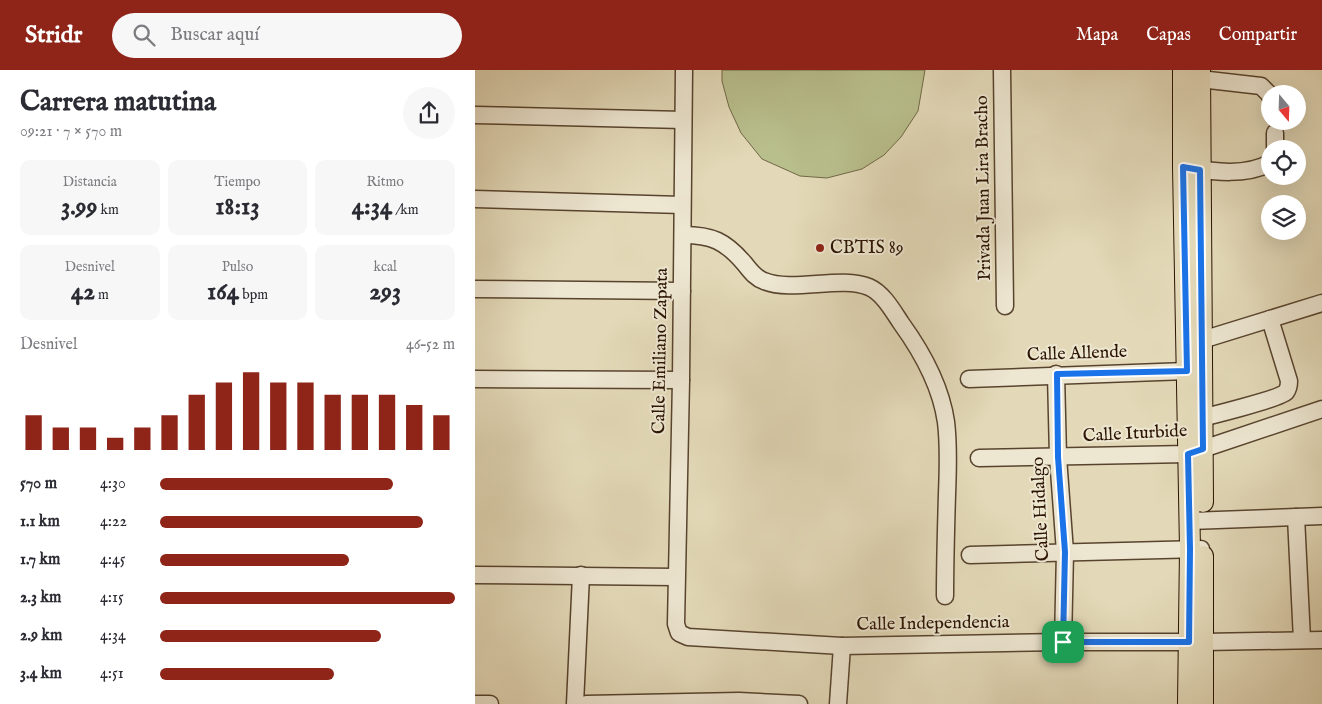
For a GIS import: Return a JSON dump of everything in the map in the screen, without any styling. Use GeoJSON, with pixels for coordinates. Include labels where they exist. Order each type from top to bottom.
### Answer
{"type":"FeatureCollection","features":[{"type":"Feature","properties":{"kind":"main road"},"geometry":{"type":"LineString","coordinates":[[1188,704],[1196,642],[1197,549],[1194,419],[1187,371],[1195,73]]}},
{"type":"Feature","properties":{"kind":"main road"},"geometry":{"type":"LineString","coordinates":[[1192,168],[1202,340],[1194,419]]}},
{"type":"Feature","properties":{"kind":"main road"},"geometry":{"type":"LineString","coordinates":[[1196,642],[1203,704]]}},
{"type":"Feature","properties":{"kind":"street","name":"Calle Emiliano Zapata"},"geometry":{"type":"LineString","coordinates":[[679,632],[675,624],[681,380],[684,70]]}},
{"type":"Feature","properties":{"kind":"street","name":"Privada Juan Lira Bracho"},"geometry":{"type":"LineString","coordinates":[[1002,70],[1005,306]]}},
{"type":"Feature","properties":{"kind":"street"},"geometry":{"type":"LineString","coordinates":[[1195,73],[1261,86]]}},
{"type":"Feature","properties":{"kind":"street"},"geometry":{"type":"LineString","coordinates":[[475,115],[683,120]]}},
{"type":"Feature","properties":{"kind":"street"},"geometry":{"type":"LineString","coordinates":[[1192,168],[1227,172],[1261,166]]}},
{"type":"Feature","properties":{"kind":"street"},"geometry":{"type":"LineString","coordinates":[[475,199],[682,206]]}},
{"type":"Feature","properties":{"kind":"street"},"geometry":{"type":"LineString","coordinates":[[683,234],[708,236],[718,240],[733,250],[754,275],[763,281],[778,284],[855,283],[870,288],[885,301],[913,338],[932,376],[946,421],[948,449],[945,596]]}},
{"type":"Feature","properties":{"kind":"street"},"geometry":{"type":"LineString","coordinates":[[475,288],[682,291]]}},
{"type":"Feature","properties":{"kind":"street"},"geometry":{"type":"LineString","coordinates":[[1202,340],[1322,303]]}},
{"type":"Feature","properties":{"kind":"street"},"geometry":{"type":"LineString","coordinates":[[1194,419],[1254,404],[1285,393],[1289,388],[1289,381],[1270,319]]}},
{"type":"Feature","properties":{"kind":"street","name":"Calle Allende"},"geometry":{"type":"LineString","coordinates":[[969,379],[1057,374],[1187,371]]}},
{"type":"Feature","properties":{"kind":"street","name":"Calle Hidalgo"},"geometry":{"type":"LineString","coordinates":[[1057,374],[1058,457],[1065,552],[1063,642]]}},
{"type":"Feature","properties":{"kind":"street"},"geometry":{"type":"LineString","coordinates":[[475,379],[681,380]]}},
{"type":"Feature","properties":{"kind":"street","name":"Calle Iturbide"},"geometry":{"type":"LineString","coordinates":[[979,458],[1058,457],[1195,451],[1322,409]]}},
{"type":"Feature","properties":{"kind":"street"},"geometry":{"type":"LineString","coordinates":[[1196,520],[1322,516]]}},
{"type":"Feature","properties":{"kind":"street"},"geometry":{"type":"LineString","coordinates":[[1296,517],[1302,640]]}},
{"type":"Feature","properties":{"kind":"street"},"geometry":{"type":"LineString","coordinates":[[970,555],[1197,549]]}},
{"type":"Feature","properties":{"kind":"street"},"geometry":{"type":"LineString","coordinates":[[475,574],[676,576]]}},
{"type":"Feature","properties":{"kind":"street"},"geometry":{"type":"LineString","coordinates":[[575,704],[581,575]]}},
{"type":"Feature","properties":{"kind":"street","name":"Calle Independencia"},"geometry":{"type":"LineString","coordinates":[[679,632],[688,638],[842,646],[1322,640]]}},
{"type":"Feature","properties":{"kind":"street"},"geometry":{"type":"LineString","coordinates":[[838,704],[842,646]]}},
{"type":"Feature","properties":{"kind":"street"},"geometry":{"type":"LineString","coordinates":[[587,704],[739,702],[799,704]]}},
{"type":"Feature","properties":{"kind":"street"},"geometry":{"type":"LineString","coordinates":[[475,704],[490,704]]}},
{"type":"Feature","properties":{"kind":"green space"},"geometry":{"type":"Polygon","coordinates":[[[722,70],[925,70],[918,111],[901,137],[884,155],[862,169],[827,178],[800,176],[762,159],[741,133],[729,107],[722,81],[722,70]]]}},
{"type":"Feature","properties":{"kind":"place","name":"CBTIS 89"},"geometry":{"type":"Point","coordinates":[820,248]}},
{"type":"Feature","properties":{"kind":"route"},"geometry":{"type":"LineString","coordinates":[[1183,167],[1200,170],[1201,418],[1203,449],[1188,454],[1189,642],[1063,642],[1065,552],[1058,457],[1057,374],[1187,371],[1183,167]]}}]}
